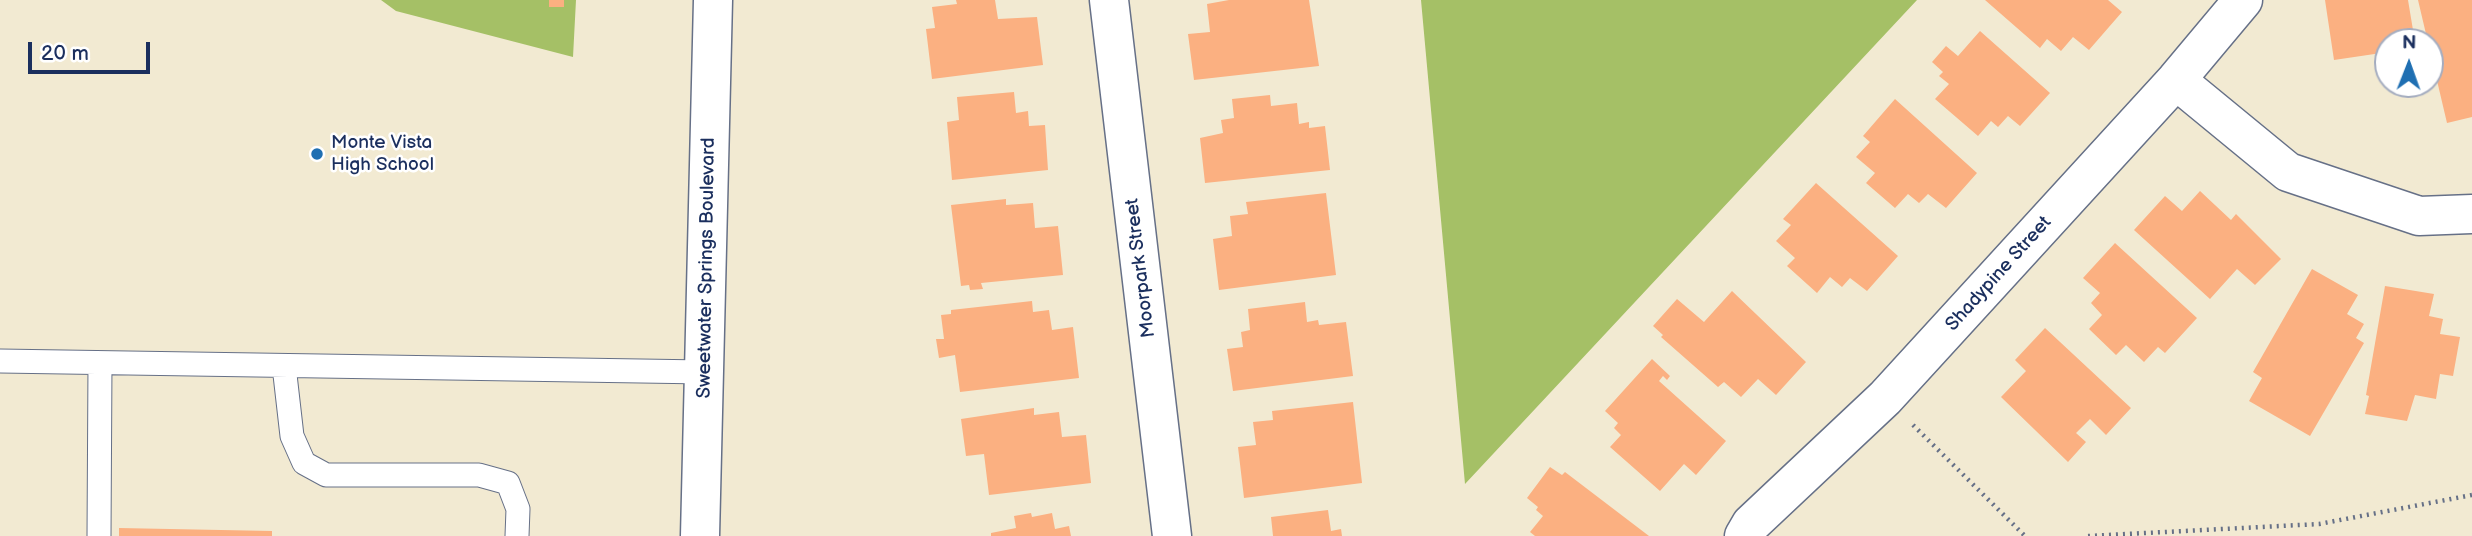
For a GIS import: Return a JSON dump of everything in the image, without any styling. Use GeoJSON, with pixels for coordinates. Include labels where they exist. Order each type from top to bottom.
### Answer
{"type":"FeatureCollection","features":[{"type":"Feature","properties":{"kind":"street","name":"Sweetwater Springs Boulevard"},"geometry":{"type":"LineString","coordinates":[[700,536],[713,0]]}},
{"type":"Feature","properties":{"kind":"street","name":"Moorpark Street"},"geometry":{"type":"LineString","coordinates":[[1109,0],[1172,536]]}},
{"type":"Feature","properties":{"kind":"street","name":"Shadypine Street"},"geometry":{"type":"LineString","coordinates":[[1744,536],[1751,524],[1885,398],[2176,80],[2242,0]]}},
{"type":"Feature","properties":{"kind":"street"},"geometry":{"type":"LineString","coordinates":[[2176,80],[2288,172],[2419,216],[2472,214]]}},
{"type":"Feature","properties":{"kind":"lane"},"geometry":{"type":"LineString","coordinates":[[0,361],[705,372]]}},
{"type":"Feature","properties":{"kind":"lane"},"geometry":{"type":"LineString","coordinates":[[99,536],[100,363]]}},
{"type":"Feature","properties":{"kind":"lane"},"geometry":{"type":"LineString","coordinates":[[284,366],[292,436],[304,463],[326,475],[479,475],[508,483],[518,509],[517,536]]}},
{"type":"Feature","properties":{"kind":"path"},"geometry":{"type":"LineString","coordinates":[[1885,398],[2025,536]]}},
{"type":"Feature","properties":{"kind":"path"},"geometry":{"type":"LineString","coordinates":[[2088,536],[2319,524],[2472,495]]}},
{"type":"Feature","properties":{"kind":"green space"},"geometry":{"type":"Polygon","coordinates":[[[381,0],[576,0],[573,57],[396,11],[381,0]]]}},
{"type":"Feature","properties":{"kind":"green space"},"geometry":{"type":"Polygon","coordinates":[[[1421,0],[1917,0],[1465,484],[1421,0]]]}},
{"type":"Feature","properties":{"kind":"building"},"geometry":{"type":"Polygon","coordinates":[[[549,0],[564,0],[564,7],[549,7],[549,0]]]}},
{"type":"Feature","properties":{"kind":"building"},"geometry":{"type":"Polygon","coordinates":[[[956,0],[995,0],[998,19],[1037,17],[1043,65],[932,79],[926,29],[935,28],[932,7],[957,4],[956,0]]]}},
{"type":"Feature","properties":{"kind":"building"},"geometry":{"type":"Polygon","coordinates":[[[1229,0],[1309,0],[1319,66],[1194,80],[1188,34],[1210,32],[1207,4],[1229,0]]]}},
{"type":"Feature","properties":{"kind":"building"},"geometry":{"type":"Polygon","coordinates":[[[1985,0],[2108,0],[2122,12],[2089,50],[2073,37],[2061,51],[2047,39],[2040,48],[1985,0]]]}},
{"type":"Feature","properties":{"kind":"building"},"geometry":{"type":"Polygon","coordinates":[[[2325,0],[2408,0],[2413,28],[2374,28],[2374,54],[2334,60],[2325,0]]]}},
{"type":"Feature","properties":{"kind":"building"},"geometry":{"type":"Polygon","coordinates":[[[2418,0],[2472,0],[2472,117],[2447,123],[2441,98],[2444,98],[2444,28],[2425,28],[2418,0]]]}},
{"type":"Feature","properties":{"kind":"building"},"geometry":{"type":"Polygon","coordinates":[[[1980,31],[2050,93],[2020,126],[2008,116],[1998,127],[1991,121],[1978,136],[1935,99],[1949,84],[1939,76],[1943,72],[1932,62],[1946,46],[1958,56],[1980,31]]]}},
{"type":"Feature","properties":{"kind":"building"},"geometry":{"type":"Polygon","coordinates":[[[1014,92],[1016,113],[1028,111],[1029,126],[1045,125],[1048,170],[952,180],[947,122],[959,120],[957,97],[1014,92]]]}},
{"type":"Feature","properties":{"kind":"building"},"geometry":{"type":"Polygon","coordinates":[[[1270,95],[1271,106],[1297,103],[1299,124],[1309,122],[1309,128],[1325,126],[1330,170],[1205,183],[1200,138],[1223,133],[1221,120],[1234,118],[1232,99],[1270,95]]]}},
{"type":"Feature","properties":{"kind":"building"},"geometry":{"type":"Polygon","coordinates":[[[1895,99],[1977,173],[1946,208],[1928,194],[1919,203],[1908,194],[1895,208],[1866,183],[1875,173],[1856,157],[1870,142],[1863,136],[1895,99]]]}},
{"type":"Feature","properties":{"kind":"building"},"geometry":{"type":"Polygon","coordinates":[[[1816,183],[1898,256],[1867,291],[1850,278],[1842,287],[1830,277],[1817,293],[1787,266],[1795,258],[1776,241],[1791,225],[1783,219],[1816,183]]]}},
{"type":"Feature","properties":{"kind":"building"},"geometry":{"type":"Polygon","coordinates":[[[2200,191],[2231,220],[2236,214],[2281,259],[2255,285],[2237,269],[2210,299],[2134,230],[2165,196],[2182,211],[2200,191]]]}},
{"type":"Feature","properties":{"kind":"building"},"geometry":{"type":"Polygon","coordinates":[[[1326,193],[1336,275],[1219,290],[1213,239],[1232,236],[1230,216],[1248,214],[1246,202],[1326,193]]]}},
{"type":"Feature","properties":{"kind":"building"},"geometry":{"type":"Polygon","coordinates":[[[1006,199],[1006,205],[1033,203],[1035,228],[1058,226],[1063,275],[981,283],[983,289],[970,290],[969,285],[961,286],[951,205],[1006,199]]]}},
{"type":"Feature","properties":{"kind":"building"},"geometry":{"type":"Polygon","coordinates":[[[2115,243],[2197,318],[2165,353],[2158,347],[2144,362],[2126,345],[2116,355],[2089,329],[2102,315],[2091,303],[2100,293],[2083,278],[2115,243]]]}},
{"type":"Feature","properties":{"kind":"building"},"geometry":{"type":"Polygon","coordinates":[[[2312,269],[2358,295],[2347,314],[2364,324],[2356,338],[2364,343],[2310,436],[2249,401],[2262,378],[2253,372],[2312,269]]]}},
{"type":"Feature","properties":{"kind":"building"},"geometry":{"type":"Polygon","coordinates":[[[2385,286],[2434,294],[2429,316],[2443,319],[2440,334],[2460,337],[2453,376],[2440,374],[2436,399],[2415,395],[2407,421],[2365,414],[2385,286]]]}},
{"type":"Feature","properties":{"kind":"building"},"geometry":{"type":"Polygon","coordinates":[[[1732,291],[1806,362],[1776,395],[1758,379],[1741,397],[1724,382],[1718,387],[1661,337],[1663,335],[1653,326],[1677,299],[1704,322],[1732,291]]]}},
{"type":"Feature","properties":{"kind":"building"},"geometry":{"type":"Polygon","coordinates":[[[1032,301],[1033,312],[1049,310],[1052,330],[1073,327],[1079,378],[960,392],[955,355],[939,358],[936,339],[944,339],[941,315],[951,314],[951,310],[1032,301]]]}},
{"type":"Feature","properties":{"kind":"building"},"geometry":{"type":"Polygon","coordinates":[[[1305,302],[1307,322],[1318,320],[1319,325],[1346,322],[1353,376],[1233,391],[1227,349],[1243,347],[1241,332],[1250,330],[1248,309],[1305,302]]]}},
{"type":"Feature","properties":{"kind":"building"},"geometry":{"type":"Polygon","coordinates":[[[2045,328],[2131,408],[2106,435],[2090,419],[2076,433],[2086,442],[2068,462],[2001,397],[2026,371],[2015,360],[2045,328]]]}},
{"type":"Feature","properties":{"kind":"building"},"geometry":{"type":"Polygon","coordinates":[[[1652,359],[1670,376],[1667,380],[1663,376],[1659,381],[1726,441],[1696,475],[1684,464],[1660,491],[1610,447],[1621,435],[1614,428],[1618,423],[1605,411],[1652,359]]]}},
{"type":"Feature","properties":{"kind":"building"},"geometry":{"type":"Polygon","coordinates":[[[1353,402],[1362,483],[1244,498],[1238,447],[1256,445],[1253,422],[1273,420],[1272,411],[1353,402]]]}},
{"type":"Feature","properties":{"kind":"building"},"geometry":{"type":"Polygon","coordinates":[[[1034,408],[1034,415],[1059,412],[1062,437],[1086,435],[1091,483],[989,495],[984,454],[966,456],[961,419],[1034,408]]]}},
{"type":"Feature","properties":{"kind":"building"},"geometry":{"type":"Polygon","coordinates":[[[1550,467],[1562,475],[1565,472],[1649,536],[1535,536],[1530,532],[1543,516],[1536,510],[1538,507],[1527,498],[1550,467]]]}},
{"type":"Feature","properties":{"kind":"building"},"geometry":{"type":"Polygon","coordinates":[[[1328,510],[1331,531],[1341,529],[1342,536],[1273,536],[1271,517],[1328,510]]]}},
{"type":"Feature","properties":{"kind":"building"},"geometry":{"type":"Polygon","coordinates":[[[1031,513],[1032,517],[1052,513],[1055,529],[1069,526],[1071,536],[991,536],[991,533],[1016,528],[1014,516],[1031,513]]]}},
{"type":"Feature","properties":{"kind":"building"},"geometry":{"type":"Polygon","coordinates":[[[119,528],[272,531],[272,536],[119,536],[119,528]]]}},
{"type":"Feature","properties":{"kind":"place","name":"Monte Vista High School"},"geometry":{"type":"Point","coordinates":[317,154]}}]}
